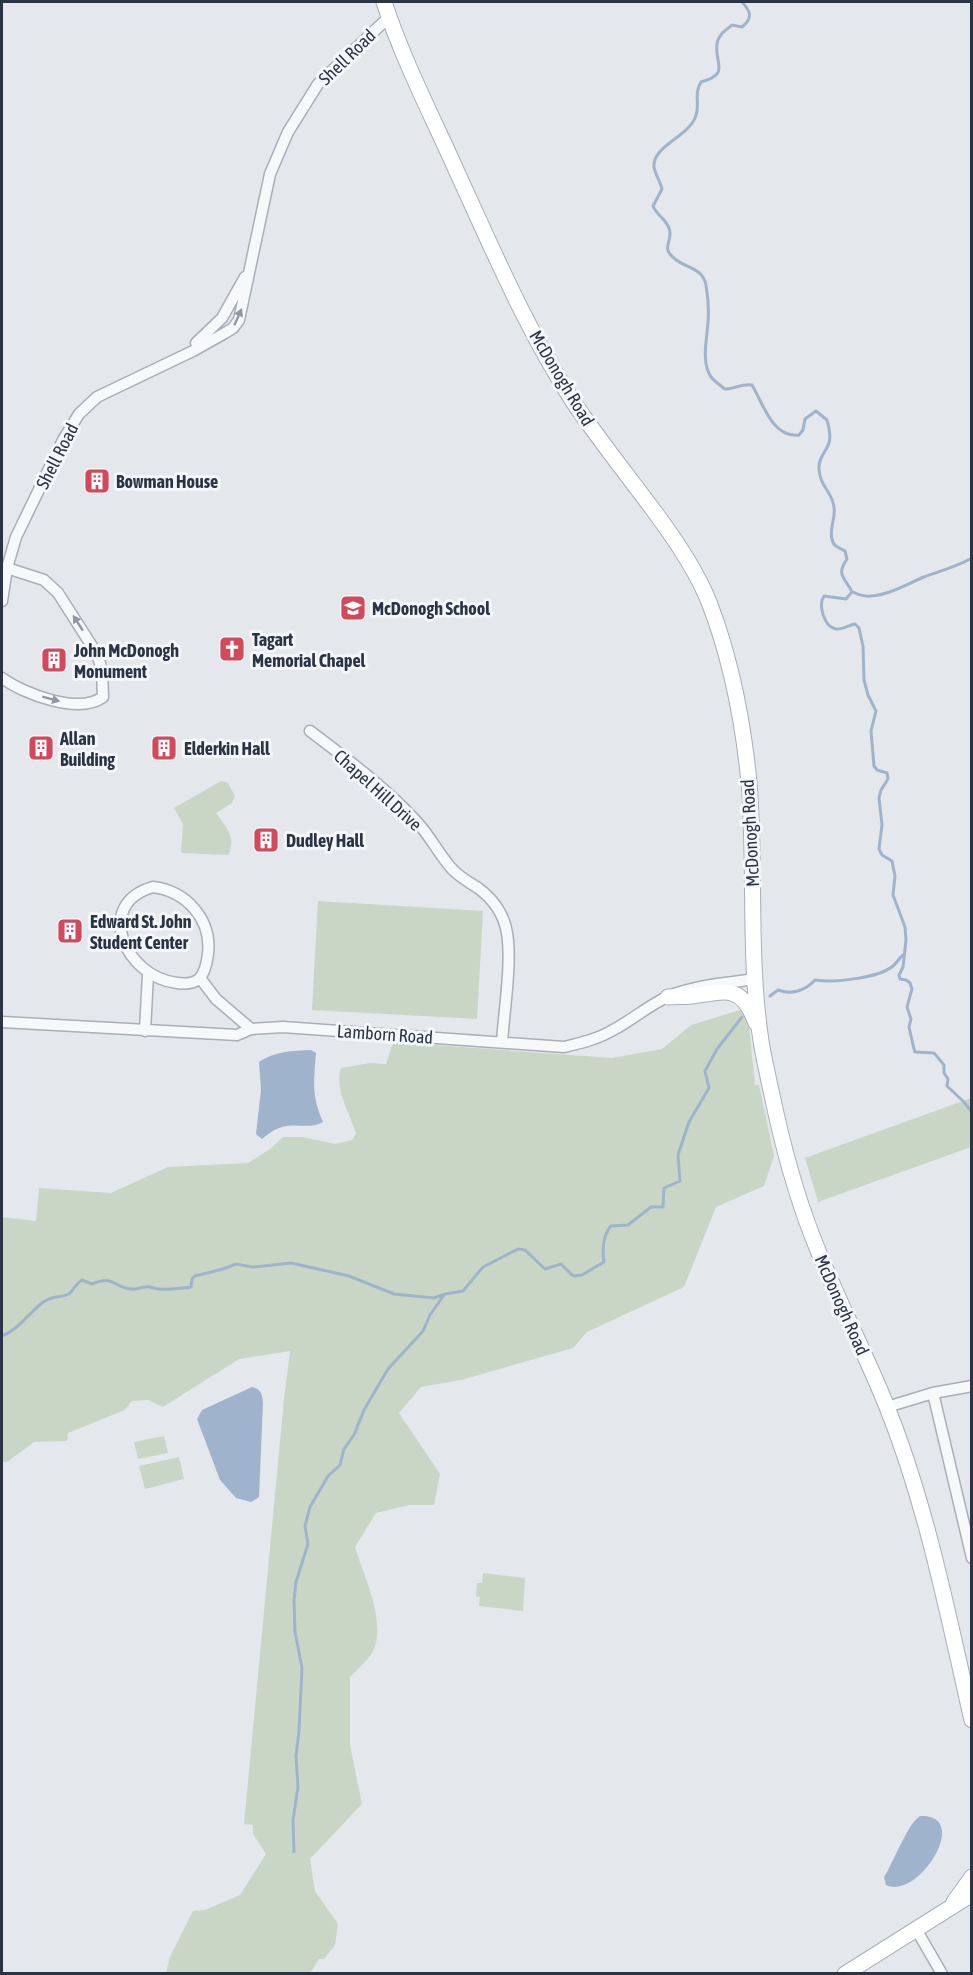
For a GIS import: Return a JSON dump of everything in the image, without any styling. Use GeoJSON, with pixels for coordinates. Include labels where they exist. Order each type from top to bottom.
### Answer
{"type":"FeatureCollection","features":[{"type":"Feature","properties":{"kind":"main road","name":"McDonogh Road"},"geometry":{"type":"LineString","coordinates":[[384,2],[486,235],[551,365],[575,404],[680,546],[703,587],[711,607],[737,700],[746,754],[756,980],[761,1039],[783,1142],[803,1211],[831,1281],[887,1407],[921,1508],[966,1670],[972,1720]]}},
{"type":"Feature","properties":{"kind":"main road"},"geometry":{"type":"LineString","coordinates":[[668,997],[692,996],[716,991],[735,994],[749,1007],[761,1039]]}},
{"type":"Feature","properties":{"kind":"main road"},"geometry":{"type":"LineString","coordinates":[[950,1907],[972,1877]]}},
{"type":"Feature","properties":{"kind":"main road"},"geometry":{"type":"LineString","coordinates":[[845,1974],[972,1894]]}},
{"type":"Feature","properties":{"kind":"street","name":"Shell Road"},"geometry":{"type":"LineString","coordinates":[[2,601],[13,545],[63,440],[79,414],[97,396],[174,359],[215,326],[229,307],[250,268],[270,174],[288,132],[318,84],[389,17]]}},
{"type":"Feature","properties":{"kind":"street"},"geometry":{"type":"LineString","coordinates":[[2,678],[27,692],[78,705],[90,704],[103,697],[102,670],[97,654],[58,593],[44,580],[7,568]]}},
{"type":"Feature","properties":{"kind":"street","name":"Chapel Hill Drive"},"geometry":{"type":"LineString","coordinates":[[310,731],[391,796],[418,823],[456,873],[485,894],[496,907],[507,933],[508,948],[502,1042]]}},
{"type":"Feature","properties":{"kind":"street"},"geometry":{"type":"LineString","coordinates":[[153,887],[167,889],[193,906],[201,918],[209,948],[206,966],[200,978],[193,983],[179,984],[158,979],[148,974],[136,963],[128,952],[121,925],[124,908],[129,899],[141,890],[153,887]]}},
{"type":"Feature","properties":{"kind":"street"},"geometry":{"type":"LineString","coordinates":[[145,1030],[148,974]]}},
{"type":"Feature","properties":{"kind":"street"},"geometry":{"type":"LineString","coordinates":[[200,978],[216,999],[251,1029]]}},
{"type":"Feature","properties":{"kind":"street","name":"Lamborn Road"},"geometry":{"type":"LineString","coordinates":[[2,1022],[237,1035],[251,1029],[283,1027],[564,1047],[586,1042],[611,1032],[668,997],[700,986],[756,980]]}},
{"type":"Feature","properties":{"kind":"street"},"geometry":{"type":"LineString","coordinates":[[887,1407],[933,1393],[972,1386]]}},
{"type":"Feature","properties":{"kind":"street"},"geometry":{"type":"LineString","coordinates":[[933,1393],[972,1558]]}},
{"type":"Feature","properties":{"kind":"street"},"geometry":{"type":"LineString","coordinates":[[916,1929],[942,1974]]}},
{"type":"Feature","properties":{"kind":"green space"},"geometry":{"type":"Polygon","coordinates":[[[221,781],[228,783],[235,796],[232,803],[216,813],[231,837],[228,855],[181,853],[183,824],[174,808],[221,781]]]}},
{"type":"Feature","properties":{"kind":"green space"},"geometry":{"type":"Polygon","coordinates":[[[318,901],[483,911],[477,1019],[312,1010],[318,901]]]}},
{"type":"Feature","properties":{"kind":"green space"},"geometry":{"type":"Polygon","coordinates":[[[743,1009],[749,1026],[755,1085],[759,1085],[774,1156],[764,1186],[716,1207],[684,1287],[587,1332],[573,1348],[461,1380],[421,1387],[399,1413],[440,1474],[434,1505],[409,1505],[376,1513],[355,1547],[373,1602],[377,1631],[375,1645],[370,1656],[350,1677],[350,1745],[362,1804],[310,1859],[315,1891],[338,1924],[335,1945],[324,1959],[319,1959],[310,1973],[166,1973],[170,1957],[193,1911],[205,1910],[240,1895],[266,1854],[253,1834],[253,1825],[244,1824],[290,1351],[239,1359],[163,1407],[148,1400],[132,1401],[125,1410],[68,1433],[67,1441],[34,1442],[7,1462],[2,1462],[2,1217],[36,1221],[39,1188],[111,1193],[168,1167],[248,1163],[270,1149],[283,1137],[303,1137],[335,1144],[352,1140],[356,1134],[341,1093],[339,1077],[341,1068],[370,1063],[386,1064],[393,1042],[612,1058],[662,1049],[691,1025],[743,1009]]]}},
{"type":"Feature","properties":{"kind":"green space"},"geometry":{"type":"Polygon","coordinates":[[[971,1098],[971,1147],[818,1202],[805,1158],[971,1098]]]}},
{"type":"Feature","properties":{"kind":"green space"},"geometry":{"type":"Polygon","coordinates":[[[164,1436],[168,1453],[138,1459],[134,1442],[164,1436]]]}},
{"type":"Feature","properties":{"kind":"green space"},"geometry":{"type":"Polygon","coordinates":[[[179,1457],[184,1479],[145,1489],[139,1466],[179,1457]]]}},
{"type":"Feature","properties":{"kind":"green space"},"geometry":{"type":"Polygon","coordinates":[[[483,1573],[525,1578],[523,1611],[479,1606],[480,1597],[476,1597],[477,1583],[482,1583],[483,1573]]]}},
{"type":"Feature","properties":{"kind":"water"},"geometry":{"type":"Polygon","coordinates":[[[311,1050],[316,1053],[315,1096],[323,1122],[313,1125],[285,1126],[262,1139],[256,1134],[261,1090],[259,1062],[290,1051],[311,1050]]]}},
{"type":"Feature","properties":{"kind":"water"},"geometry":{"type":"Polygon","coordinates":[[[252,1387],[260,1392],[263,1402],[259,1497],[251,1502],[236,1498],[220,1480],[197,1419],[202,1410],[252,1387]]]}},
{"type":"Feature","properties":{"kind":"water"},"geometry":{"type":"Polygon","coordinates":[[[920,1816],[935,1819],[942,1828],[941,1841],[935,1856],[925,1870],[912,1881],[899,1887],[886,1885],[884,1877],[906,1835],[920,1816]]]}},
{"type":"Feature","properties":{"kind":"waterway"},"geometry":{"type":"LineString","coordinates":[[742,2],[749,11],[748,20],[742,27],[732,25],[719,38],[717,44],[718,71],[710,79],[701,82],[695,118],[685,131],[658,154],[655,160],[654,167],[662,189],[653,206],[669,228],[668,252],[675,259],[696,270],[704,279],[708,299],[705,357],[711,377],[725,389],[752,385],[775,425],[790,434],[799,435],[803,430],[805,419],[816,411],[827,420],[830,440],[819,469],[833,502],[832,539],[835,545],[845,551],[847,559],[842,573],[852,592],[846,599],[824,596],[822,610],[825,620],[836,629],[855,624],[859,628],[863,646],[864,680],[876,711],[871,731],[874,766],[877,770],[887,773],[888,779],[879,798],[882,825],[879,849],[882,855],[892,861],[895,876],[893,895],[905,927],[903,967],[899,975],[900,979],[910,983],[912,989],[907,1007],[911,1019],[909,1027],[915,1052],[934,1053],[944,1065],[944,1073],[948,1079],[947,1086],[972,1112]]}},
{"type":"Feature","properties":{"kind":"waterway"},"geometry":{"type":"LineString","coordinates":[[853,592],[866,596],[884,594],[972,558]]}},
{"type":"Feature","properties":{"kind":"waterway"},"geometry":{"type":"LineString","coordinates":[[770,996],[778,990],[798,991],[815,980],[844,980],[878,974],[893,966],[903,955]]}},
{"type":"Feature","properties":{"kind":"waterway"},"geometry":{"type":"LineString","coordinates":[[2,1336],[42,1303],[69,1294],[82,1280],[92,1284],[110,1281],[134,1289],[180,1288],[191,1287],[195,1276],[236,1264],[253,1267],[291,1263],[349,1276],[394,1294],[434,1298],[463,1291],[483,1267],[518,1249],[525,1250],[545,1269],[561,1264],[573,1276],[582,1275],[604,1262],[604,1243],[611,1226],[628,1225],[651,1207],[663,1207],[664,1188],[680,1181],[678,1155],[689,1122],[709,1088],[705,1071],[717,1049],[742,1017]]}},
{"type":"Feature","properties":{"kind":"waterway"},"geometry":{"type":"LineString","coordinates":[[294,1852],[293,1820],[298,1787],[296,1756],[302,1668],[295,1632],[294,1600],[296,1582],[308,1544],[305,1526],[310,1507],[328,1476],[340,1465],[344,1449],[354,1435],[364,1410],[388,1369],[423,1331],[430,1315],[444,1295]]}},
{"type":"Feature","properties":{"kind":"place","name":"Bowman House"},"geometry":{"type":"Point","coordinates":[97,481]}},
{"type":"Feature","properties":{"kind":"place","name":"McDonogh School"},"geometry":{"type":"Point","coordinates":[353,608]}},
{"type":"Feature","properties":{"kind":"place","name":"Tagart Memorial Chapel"},"geometry":{"type":"Point","coordinates":[232,649]}},
{"type":"Feature","properties":{"kind":"place","name":"John McDonogh Monument"},"geometry":{"type":"Point","coordinates":[54,660]}},
{"type":"Feature","properties":{"kind":"place","name":"Allan Building"},"geometry":{"type":"Point","coordinates":[41,748]}},
{"type":"Feature","properties":{"kind":"place","name":"Elderkin Hall"},"geometry":{"type":"Point","coordinates":[164,748]}},
{"type":"Feature","properties":{"kind":"place","name":"Dudley Hall"},"geometry":{"type":"Point","coordinates":[266,840]}},
{"type":"Feature","properties":{"kind":"place","name":"Edward St. John Student Center"},"geometry":{"type":"Point","coordinates":[70,931]}}]}
